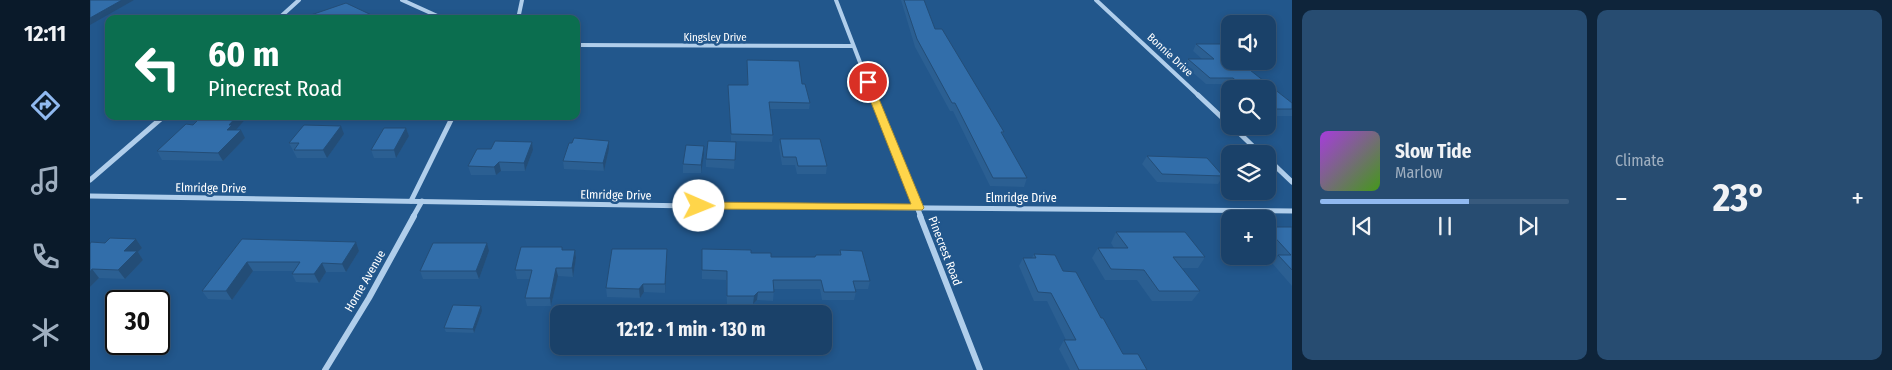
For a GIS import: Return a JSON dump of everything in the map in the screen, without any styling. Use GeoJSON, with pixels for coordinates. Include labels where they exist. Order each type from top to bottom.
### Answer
{"type":"FeatureCollection","features":[{"type":"Feature","properties":{"kind":"street"},"geometry":{"type":"LineString","coordinates":[[282,15],[299,0]]}},
{"type":"Feature","properties":{"kind":"street"},"geometry":{"type":"LineString","coordinates":[[402,0],[435,15]]}},
{"type":"Feature","properties":{"kind":"street"},"geometry":{"type":"LineString","coordinates":[[519,15],[522,0]]}},
{"type":"Feature","properties":{"kind":"street","name":"Pinecrest Road"},"geometry":{"type":"LineString","coordinates":[[836,0],[980,370]]}},
{"type":"Feature","properties":{"kind":"street","name":"Bonnie Drive"},"geometry":{"type":"LineString","coordinates":[[1096,0],[1221,116]]}},
{"type":"Feature","properties":{"kind":"street","name":"Kingsley Drive"},"geometry":{"type":"LineString","coordinates":[[580,45],[853,46]]}},
{"type":"Feature","properties":{"kind":"street"},"geometry":{"type":"LineString","coordinates":[[90,180],[159,120]]}},
{"type":"Feature","properties":{"kind":"street"},"geometry":{"type":"LineString","coordinates":[[411,201],[451,120]]}},
{"type":"Feature","properties":{"kind":"street","name":"Bonnie Drive"},"geometry":{"type":"LineString","coordinates":[[1241,135],[1252,145]]}},
{"type":"Feature","properties":{"kind":"street"},"geometry":{"type":"LineString","coordinates":[[1276,167],[1292,182]]}},
{"type":"Feature","properties":{"kind":"street","name":"Elmridge Drive"},"geometry":{"type":"LineString","coordinates":[[90,196],[559,204],[918,208],[1175,208],[1292,211]]}},
{"type":"Feature","properties":{"kind":"street","name":"Horne Avenue"},"geometry":{"type":"LineString","coordinates":[[324,370],[369,298],[422,201]]}},
{"type":"Feature","properties":{"kind":"building"},"geometry":{"type":"Polygon","coordinates":[[[90,0],[122,0],[90,18],[90,0]]]}},
{"type":"Feature","properties":{"kind":"building"},"geometry":{"type":"Polygon","coordinates":[[[904,0],[924,0],[935,29],[942,29],[1004,132],[1001,132],[1027,178],[993,178],[955,103],[952,103],[917,39],[904,0]]]}},
{"type":"Feature","properties":{"kind":"building"},"geometry":{"type":"Polygon","coordinates":[[[346,3],[372,15],[311,15],[346,3]]]}},
{"type":"Feature","properties":{"kind":"building"},"geometry":{"type":"Polygon","coordinates":[[[1196,44],[1221,44],[1221,70],[1250,70],[1263,80],[1210,78],[1188,59],[1214,59],[1196,44]]]}},
{"type":"Feature","properties":{"kind":"building"},"geometry":{"type":"Polygon","coordinates":[[[747,60],[799,61],[802,84],[805,84],[810,103],[769,102],[773,135],[731,134],[728,85],[748,85],[747,60]]]}},
{"type":"Feature","properties":{"kind":"building"},"geometry":{"type":"Polygon","coordinates":[[[1276,90],[1292,103],[1292,109],[1276,109],[1276,90]]]}},
{"type":"Feature","properties":{"kind":"building"},"geometry":{"type":"Polygon","coordinates":[[[198,120],[233,120],[227,130],[241,130],[218,153],[157,151],[186,124],[193,125],[198,120]]]}},
{"type":"Feature","properties":{"kind":"building"},"geometry":{"type":"Polygon","coordinates":[[[304,125],[341,126],[323,150],[294,150],[299,143],[289,143],[304,125]]]}},
{"type":"Feature","properties":{"kind":"building"},"geometry":{"type":"Polygon","coordinates":[[[384,128],[406,128],[394,150],[371,150],[384,128]]]}},
{"type":"Feature","properties":{"kind":"building"},"geometry":{"type":"Polygon","coordinates":[[[574,138],[609,141],[603,163],[563,161],[569,143],[572,143],[574,138]]]}},
{"type":"Feature","properties":{"kind":"building"},"geometry":{"type":"Polygon","coordinates":[[[780,139],[820,139],[827,166],[798,166],[796,157],[783,157],[780,139]]]}},
{"type":"Feature","properties":{"kind":"building"},"geometry":{"type":"Polygon","coordinates":[[[495,141],[532,142],[524,163],[499,162],[494,167],[468,166],[477,149],[491,149],[495,141]]]}},
{"type":"Feature","properties":{"kind":"building"},"geometry":{"type":"Polygon","coordinates":[[[708,141],[736,142],[735,160],[706,159],[708,141]]]}},
{"type":"Feature","properties":{"kind":"building"},"geometry":{"type":"Polygon","coordinates":[[[686,145],[704,146],[701,165],[683,164],[686,145]]]}},
{"type":"Feature","properties":{"kind":"building"},"geometry":{"type":"Polygon","coordinates":[[[1147,156],[1207,158],[1221,176],[1162,174],[1147,156]]]}},
{"type":"Feature","properties":{"kind":"building"},"geometry":{"type":"Polygon","coordinates":[[[1276,227],[1292,227],[1292,270],[1278,255],[1291,255],[1276,239],[1276,227]]]}},
{"type":"Feature","properties":{"kind":"building"},"geometry":{"type":"Polygon","coordinates":[[[1116,232],[1185,232],[1205,257],[1173,257],[1200,291],[1159,291],[1144,270],[1111,269],[1098,248],[1128,248],[1116,232]]]}},
{"type":"Feature","properties":{"kind":"building"},"geometry":{"type":"Polygon","coordinates":[[[110,238],[136,239],[124,251],[137,251],[118,270],[92,269],[90,272],[91,242],[105,243],[110,238]]]}},
{"type":"Feature","properties":{"kind":"building"},"geometry":{"type":"Polygon","coordinates":[[[242,239],[356,242],[342,264],[322,263],[314,274],[292,274],[300,262],[247,262],[226,291],[202,291],[242,239]]]}},
{"type":"Feature","properties":{"kind":"building"},"geometry":{"type":"Polygon","coordinates":[[[433,243],[487,243],[476,271],[420,271],[433,243]]]}},
{"type":"Feature","properties":{"kind":"building"},"geometry":{"type":"Polygon","coordinates":[[[521,247],[562,247],[562,250],[575,250],[572,268],[556,268],[550,298],[525,298],[532,270],[515,270],[521,247]]]}},
{"type":"Feature","properties":{"kind":"building"},"geometry":{"type":"Polygon","coordinates":[[[612,249],[667,249],[665,284],[643,284],[639,289],[606,288],[612,249]]]}},
{"type":"Feature","properties":{"kind":"building"},"geometry":{"type":"Polygon","coordinates":[[[702,249],[751,250],[751,253],[771,253],[771,257],[815,257],[816,255],[841,255],[840,250],[862,251],[870,281],[853,281],[856,292],[824,292],[821,280],[773,280],[774,292],[758,292],[754,296],[727,296],[727,271],[702,270],[702,249]]]}},
{"type":"Feature","properties":{"kind":"building"},"geometry":{"type":"Polygon","coordinates":[[[1034,254],[1055,255],[1063,271],[1076,272],[1123,354],[1138,354],[1147,370],[1079,370],[1064,340],[1076,340],[1051,293],[1038,292],[1023,258],[1036,258],[1034,254]]]}},
{"type":"Feature","properties":{"kind":"building"},"geometry":{"type":"Polygon","coordinates":[[[453,305],[481,306],[473,329],[444,328],[453,305]]]}},
{"type":"Feature","properties":{"kind":"route"},"geometry":{"type":"LineString","coordinates":[[699,206],[918,208],[868,82]]}}]}
